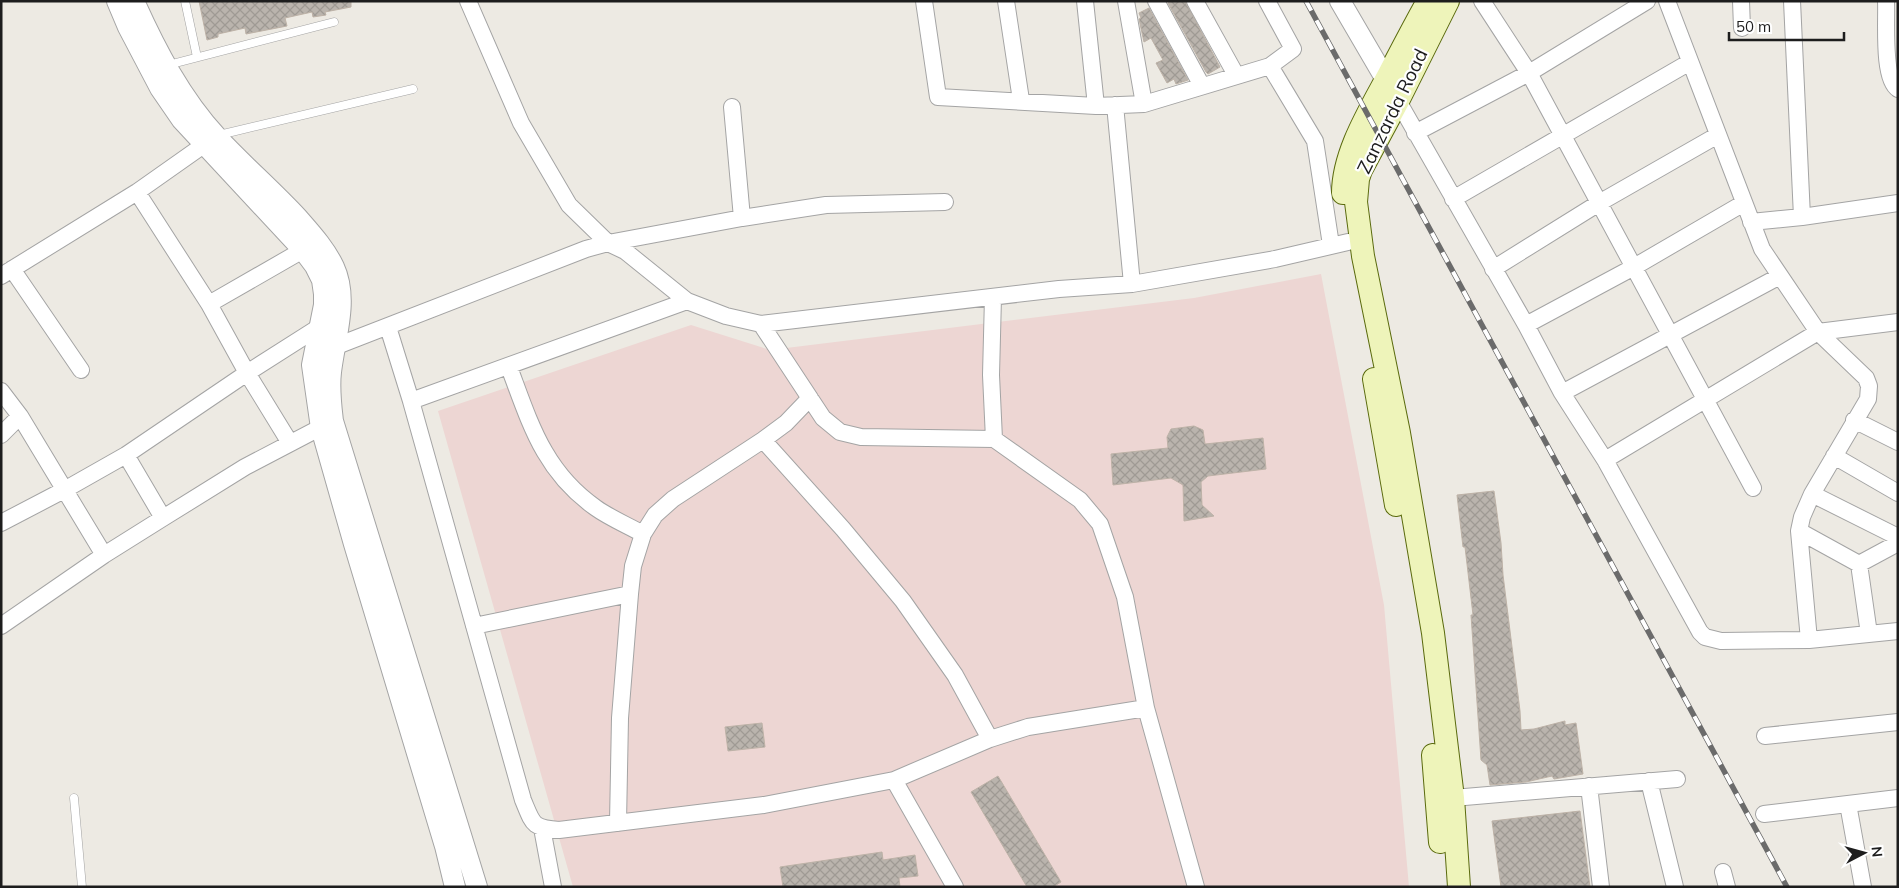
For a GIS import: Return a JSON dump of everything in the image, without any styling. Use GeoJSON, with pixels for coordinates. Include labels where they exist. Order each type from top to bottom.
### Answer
{"type":"FeatureCollection","features":[{"type":"Feature","properties":{"kind":"main road"},"geometry":{"type":"LineString","coordinates":[[1428,1],[1406,38],[1351,152],[1343,178],[1343,209],[1347,248],[1370,347],[1379,415],[1423,654],[1444,887]]}},
{"type":"Feature","properties":{"kind":"main road","name":"Zanzarda Road"},"geometry":{"type":"LineString","coordinates":[[1347,248],[1361,170],[1448,1]]}},
{"type":"Feature","properties":{"kind":"main road"},"geometry":{"type":"LineString","coordinates":[[1347,248],[1399,433],[1433,633],[1453,798],[1459,887]]}},
{"type":"Feature","properties":{"kind":"street"},"geometry":{"type":"LineString","coordinates":[[117,1],[128,27],[160,88],[182,120],[210,140],[274,193],[310,244],[334,267],[338,284],[340,312],[334,348],[327,424],[477,887]]}},
{"type":"Feature","properties":{"kind":"street"},"geometry":{"type":"LineString","coordinates":[[134,1],[166,66],[210,140]]}},
{"type":"Feature","properties":{"kind":"street"},"geometry":{"type":"LineString","coordinates":[[468,1],[521,123],[569,205],[608,243],[625,251],[687,301],[726,316],[761,324],[1059,289],[1132,284],[1347,248],[1315,141],[1270,66]]}},
{"type":"Feature","properties":{"kind":"street"},"geometry":{"type":"LineString","coordinates":[[924,1],[938,97],[1021,100],[1096,106],[1144,104],[1270,66],[1292,49],[1267,1]]}},
{"type":"Feature","properties":{"kind":"street"},"geometry":{"type":"LineString","coordinates":[[1006,1],[1021,100]]}},
{"type":"Feature","properties":{"kind":"street"},"geometry":{"type":"LineString","coordinates":[[1085,1],[1096,106]]}},
{"type":"Feature","properties":{"kind":"street"},"geometry":{"type":"LineString","coordinates":[[1126,1],[1144,104]]}},
{"type":"Feature","properties":{"kind":"street"},"geometry":{"type":"LineString","coordinates":[[1156,1],[1202,86]]}},
{"type":"Feature","properties":{"kind":"street"},"geometry":{"type":"LineString","coordinates":[[1195,1],[1236,75]]}},
{"type":"Feature","properties":{"kind":"street"},"geometry":{"type":"LineString","coordinates":[[1340,1],[1386,78],[1562,392],[1604,460],[1694,623],[1705,637],[1721,641],[1809,640],[1898,631]]}},
{"type":"Feature","properties":{"kind":"street"},"geometry":{"type":"LineString","coordinates":[[1482,1],[1529,73],[1753,488]]}},
{"type":"Feature","properties":{"kind":"street"},"geometry":{"type":"LineString","coordinates":[[1416,133],[1529,73],[1647,1]]}},
{"type":"Feature","properties":{"kind":"street"},"geometry":{"type":"LineString","coordinates":[[1666,1],[1762,249],[1818,332],[1868,382],[1868,399],[1812,494],[1802,516],[1798,531],[1809,640]]}},
{"type":"Feature","properties":{"kind":"street"},"geometry":{"type":"LineString","coordinates":[[1741,1],[1742,28]]}},
{"type":"Feature","properties":{"kind":"street"},"geometry":{"type":"LineString","coordinates":[[1792,1],[1802,217]]}},
{"type":"Feature","properties":{"kind":"street"},"geometry":{"type":"LineString","coordinates":[[1886,1],[1888,69],[1891,81],[1898,89]]}},
{"type":"Feature","properties":{"kind":"street"},"geometry":{"type":"LineString","coordinates":[[1453,199],[1690,62]]}},
{"type":"Feature","properties":{"kind":"street"},"geometry":{"type":"LineString","coordinates":[[1115,105],[1132,284]]}},
{"type":"Feature","properties":{"kind":"street"},"geometry":{"type":"LineString","coordinates":[[732,107],[742,218]]}},
{"type":"Feature","properties":{"kind":"street"},"geometry":{"type":"LineString","coordinates":[[1494,269],[1599,203],[1718,134]]}},
{"type":"Feature","properties":{"kind":"street"},"geometry":{"type":"LineString","coordinates":[[81,370],[7,273],[137,192],[210,140]]}},
{"type":"Feature","properties":{"kind":"street"},"geometry":{"type":"LineString","coordinates":[[137,192],[209,304],[247,373],[290,443]]}},
{"type":"Feature","properties":{"kind":"street"},"geometry":{"type":"LineString","coordinates":[[334,348],[586,249],[608,243],[742,218],[826,205],[945,202]]}},
{"type":"Feature","properties":{"kind":"street"},"geometry":{"type":"LineString","coordinates":[[1526,325],[1634,267],[1744,203]]}},
{"type":"Feature","properties":{"kind":"street"},"geometry":{"type":"LineString","coordinates":[[1752,222],[1898,203]]}},
{"type":"Feature","properties":{"kind":"street"},"geometry":{"type":"LineString","coordinates":[[209,304],[310,244]]}},
{"type":"Feature","properties":{"kind":"street"},"geometry":{"type":"LineString","coordinates":[[310,244],[315,266],[322,280],[324,305],[312,365],[354,544],[456,887]]}},
{"type":"Feature","properties":{"kind":"street"},"geometry":{"type":"LineString","coordinates":[[1562,392],[1780,276]]}},
{"type":"Feature","properties":{"kind":"street"},"geometry":{"type":"LineString","coordinates":[[993,297],[991,374],[994,439]]}},
{"type":"Feature","properties":{"kind":"street"},"geometry":{"type":"LineString","coordinates":[[411,401],[687,301]]}},
{"type":"Feature","properties":{"kind":"street"},"geometry":{"type":"LineString","coordinates":[[1,523],[126,456],[340,312]]}},
{"type":"Feature","properties":{"kind":"street"},"geometry":{"type":"LineString","coordinates":[[1604,460],[1818,332],[1898,322]]}},
{"type":"Feature","properties":{"kind":"street"},"geometry":{"type":"LineString","coordinates":[[761,324],[823,418],[840,432],[861,437],[994,439],[1080,500],[1100,524],[1125,597],[1146,708],[1196,887]]}},
{"type":"Feature","properties":{"kind":"street"},"geometry":{"type":"LineString","coordinates":[[388,327],[411,401],[523,800],[532,821],[542,828],[559,830],[764,805],[894,780],[990,739],[1028,727],[1146,708]]}},
{"type":"Feature","properties":{"kind":"street"},"geometry":{"type":"LineString","coordinates":[[509,366],[534,436],[549,460],[571,486],[596,508],[643,534]]}},
{"type":"Feature","properties":{"kind":"street"},"geometry":{"type":"LineString","coordinates":[[1,391],[20,416],[66,489],[104,555]]}},
{"type":"Feature","properties":{"kind":"street"},"geometry":{"type":"LineString","coordinates":[[618,823],[620,718],[630,594],[633,566],[643,534],[655,515],[673,499],[762,440],[786,422],[810,398]]}},
{"type":"Feature","properties":{"kind":"street"},"geometry":{"type":"LineString","coordinates":[[1,435],[20,416]]}},
{"type":"Feature","properties":{"kind":"street"},"geometry":{"type":"LineString","coordinates":[[1854,420],[1898,442]]}},
{"type":"Feature","properties":{"kind":"street"},"geometry":{"type":"LineString","coordinates":[[1,626],[104,555],[163,518],[245,468],[327,424]]}},
{"type":"Feature","properties":{"kind":"street"},"geometry":{"type":"LineString","coordinates":[[762,440],[843,529],[903,602],[955,675],[990,739]]}},
{"type":"Feature","properties":{"kind":"street"},"geometry":{"type":"LineString","coordinates":[[126,456],[163,518]]}},
{"type":"Feature","properties":{"kind":"street"},"geometry":{"type":"LineString","coordinates":[[1834,456],[1898,493]]}},
{"type":"Feature","properties":{"kind":"street"},"geometry":{"type":"LineString","coordinates":[[1812,494],[1898,537]]}},
{"type":"Feature","properties":{"kind":"street"},"geometry":{"type":"LineString","coordinates":[[1798,531],[1859,564]]}},
{"type":"Feature","properties":{"kind":"street"},"geometry":{"type":"LineString","coordinates":[[1859,564],[1898,543]]}},
{"type":"Feature","properties":{"kind":"street"},"geometry":{"type":"LineString","coordinates":[[1859,564],[1869,634]]}},
{"type":"Feature","properties":{"kind":"street"},"geometry":{"type":"LineString","coordinates":[[474,626],[630,594]]}},
{"type":"Feature","properties":{"kind":"street"},"geometry":{"type":"LineString","coordinates":[[1765,736],[1898,722]]}},
{"type":"Feature","properties":{"kind":"street"},"geometry":{"type":"LineString","coordinates":[[1453,798],[1677,779]]}},
{"type":"Feature","properties":{"kind":"street"},"geometry":{"type":"LineString","coordinates":[[894,780],[955,887]]}},
{"type":"Feature","properties":{"kind":"street"},"geometry":{"type":"LineString","coordinates":[[1649,781],[1675,887]]}},
{"type":"Feature","properties":{"kind":"street"},"geometry":{"type":"LineString","coordinates":[[1589,786],[1601,887]]}},
{"type":"Feature","properties":{"kind":"street"},"geometry":{"type":"LineString","coordinates":[[1764,814],[1898,798]]}},
{"type":"Feature","properties":{"kind":"street"},"geometry":{"type":"LineString","coordinates":[[1848,804],[1863,887]]}},
{"type":"Feature","properties":{"kind":"street"},"geometry":{"type":"LineString","coordinates":[[542,828],[553,887]]}},
{"type":"Feature","properties":{"kind":"lane"},"geometry":{"type":"LineString","coordinates":[[185,1],[197,57]]}},
{"type":"Feature","properties":{"kind":"lane"},"geometry":{"type":"LineString","coordinates":[[166,66],[334,22]]}},
{"type":"Feature","properties":{"kind":"lane"},"geometry":{"type":"LineString","coordinates":[[210,140],[413,89]]}},
{"type":"Feature","properties":{"kind":"lane"},"geometry":{"type":"LineString","coordinates":[[74,798],[82,887]]}},
{"type":"Feature","properties":{"kind":"shaded area"},"geometry":{"type":"Polygon","coordinates":[[[1321,274],[1384,605],[1409,887],[573,887],[438,411],[691,325],[770,350],[1194,298],[1321,274]]]}},
{"type":"Feature","properties":{"kind":"building"},"geometry":{"type":"Polygon","coordinates":[[[199,1],[351,1],[351,7],[325,12],[326,15],[313,17],[312,12],[285,18],[287,26],[246,34],[245,28],[218,34],[218,37],[207,40],[199,1]]]}},
{"type":"Feature","properties":{"kind":"building"},"geometry":{"type":"Polygon","coordinates":[[[1172,1],[1185,1],[1220,67],[1208,74],[1206,72],[1168,3],[1172,1]]]}},
{"type":"Feature","properties":{"kind":"building"},"geometry":{"type":"Polygon","coordinates":[[[1149,8],[1188,80],[1176,84],[1174,79],[1167,83],[1156,63],[1163,60],[1151,38],[1144,42],[1139,13],[1149,8]]]}},
{"type":"Feature","properties":{"kind":"building"},"geometry":{"type":"Polygon","coordinates":[[[1194,426],[1203,430],[1205,444],[1263,438],[1266,469],[1208,476],[1201,482],[1202,505],[1214,516],[1184,521],[1183,485],[1171,478],[1113,485],[1111,454],[1168,448],[1167,437],[1171,429],[1194,426]]]}},
{"type":"Feature","properties":{"kind":"building"},"geometry":{"type":"Polygon","coordinates":[[[1494,491],[1521,730],[1534,729],[1565,721],[1565,725],[1576,723],[1583,774],[1554,779],[1552,776],[1526,782],[1490,785],[1487,765],[1481,760],[1471,615],[1473,615],[1457,495],[1494,491]]]}},
{"type":"Feature","properties":{"kind":"building"},"geometry":{"type":"Polygon","coordinates":[[[762,723],[765,747],[728,751],[725,727],[762,723]]]}},
{"type":"Feature","properties":{"kind":"building"},"geometry":{"type":"Polygon","coordinates":[[[998,776],[1061,882],[1053,887],[1027,887],[971,792],[998,776]]]}},
{"type":"Feature","properties":{"kind":"building"},"geometry":{"type":"Polygon","coordinates":[[[1580,811],[1590,887],[1501,887],[1492,821],[1580,811]]]}},
{"type":"Feature","properties":{"kind":"building"},"geometry":{"type":"Polygon","coordinates":[[[882,852],[883,860],[915,855],[918,876],[899,878],[900,887],[783,887],[780,867],[882,852]]]}},
{"type":"Feature","properties":{"kind":"railway"},"geometry":{"type":"LineString","coordinates":[[1306,1],[1787,887]]}}]}
